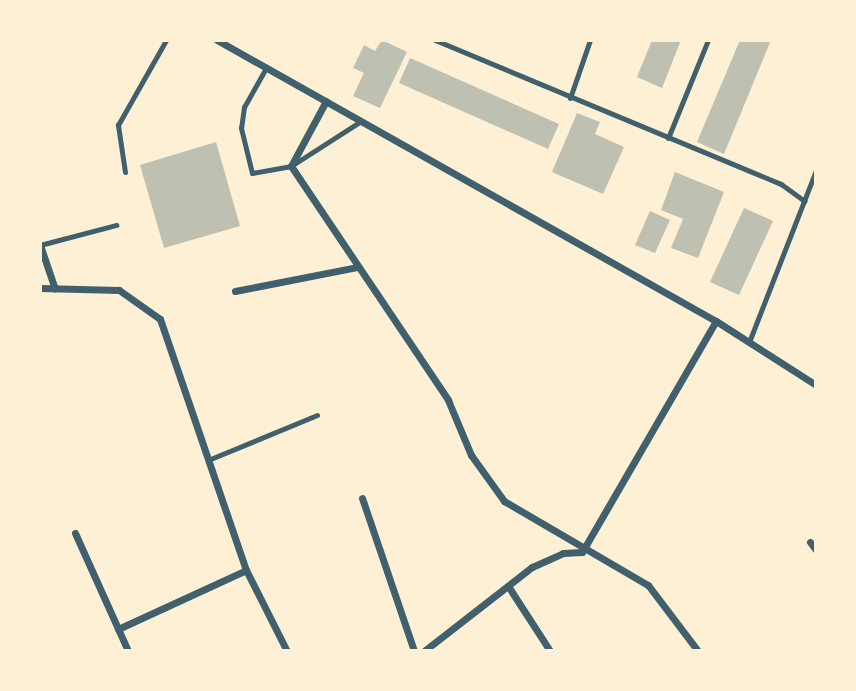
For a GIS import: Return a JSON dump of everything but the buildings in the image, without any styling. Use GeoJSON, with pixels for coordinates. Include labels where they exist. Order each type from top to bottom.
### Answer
{"type":"FeatureCollection","features":[{"type":"Feature","properties":{"kind":"street"},"geometry":{"type":"LineString","coordinates":[[217,40],[716,321],[816,385]]}},
{"type":"Feature","properties":{"kind":"street"},"geometry":{"type":"LineString","coordinates":[[326,101],[291,166],[448,400],[471,455],[504,501],[582,552],[648,585],[698,651]]}},
{"type":"Feature","properties":{"kind":"street"},"geometry":{"type":"LineString","coordinates":[[40,245],[55,289]]}},
{"type":"Feature","properties":{"kind":"street"},"geometry":{"type":"LineString","coordinates":[[235,291],[357,267]]}},
{"type":"Feature","properties":{"kind":"street"},"geometry":{"type":"LineString","coordinates":[[40,288],[118,290],[147,304],[160,319],[246,570],[287,651]]}},
{"type":"Feature","properties":{"kind":"street"},"geometry":{"type":"LineString","coordinates":[[582,552],[716,321]]}},
{"type":"Feature","properties":{"kind":"street"},"geometry":{"type":"LineString","coordinates":[[362,498],[414,651]]}},
{"type":"Feature","properties":{"kind":"street"},"geometry":{"type":"LineString","coordinates":[[75,533],[128,651]]}},
{"type":"Feature","properties":{"kind":"street"},"geometry":{"type":"LineString","coordinates":[[810,542],[816,550]]}},
{"type":"Feature","properties":{"kind":"street"},"geometry":{"type":"LineString","coordinates":[[424,651],[508,586],[563,553],[582,552]]}},
{"type":"Feature","properties":{"kind":"street"},"geometry":{"type":"LineString","coordinates":[[118,629],[246,570]]}},
{"type":"Feature","properties":{"kind":"street"},"geometry":{"type":"LineString","coordinates":[[508,586],[550,651]]}},
{"type":"Feature","properties":{"kind":"lane"},"geometry":{"type":"LineString","coordinates":[[125,172],[118,125],[166,40]]}},
{"type":"Feature","properties":{"kind":"lane"},"geometry":{"type":"LineString","coordinates":[[435,40],[781,184],[804,201]]}},
{"type":"Feature","properties":{"kind":"lane"},"geometry":{"type":"LineString","coordinates":[[570,98],[590,40]]}},
{"type":"Feature","properties":{"kind":"lane"},"geometry":{"type":"LineString","coordinates":[[668,138],[708,40]]}},
{"type":"Feature","properties":{"kind":"lane"},"geometry":{"type":"LineString","coordinates":[[266,68],[244,107],[241,128],[252,173],[291,166],[361,121]]}},
{"type":"Feature","properties":{"kind":"lane"},"geometry":{"type":"LineString","coordinates":[[749,342],[816,170]]}},
{"type":"Feature","properties":{"kind":"lane"},"geometry":{"type":"LineString","coordinates":[[40,245],[116,225]]}},
{"type":"Feature","properties":{"kind":"lane"},"geometry":{"type":"LineString","coordinates":[[208,460],[317,415]]}}]}
